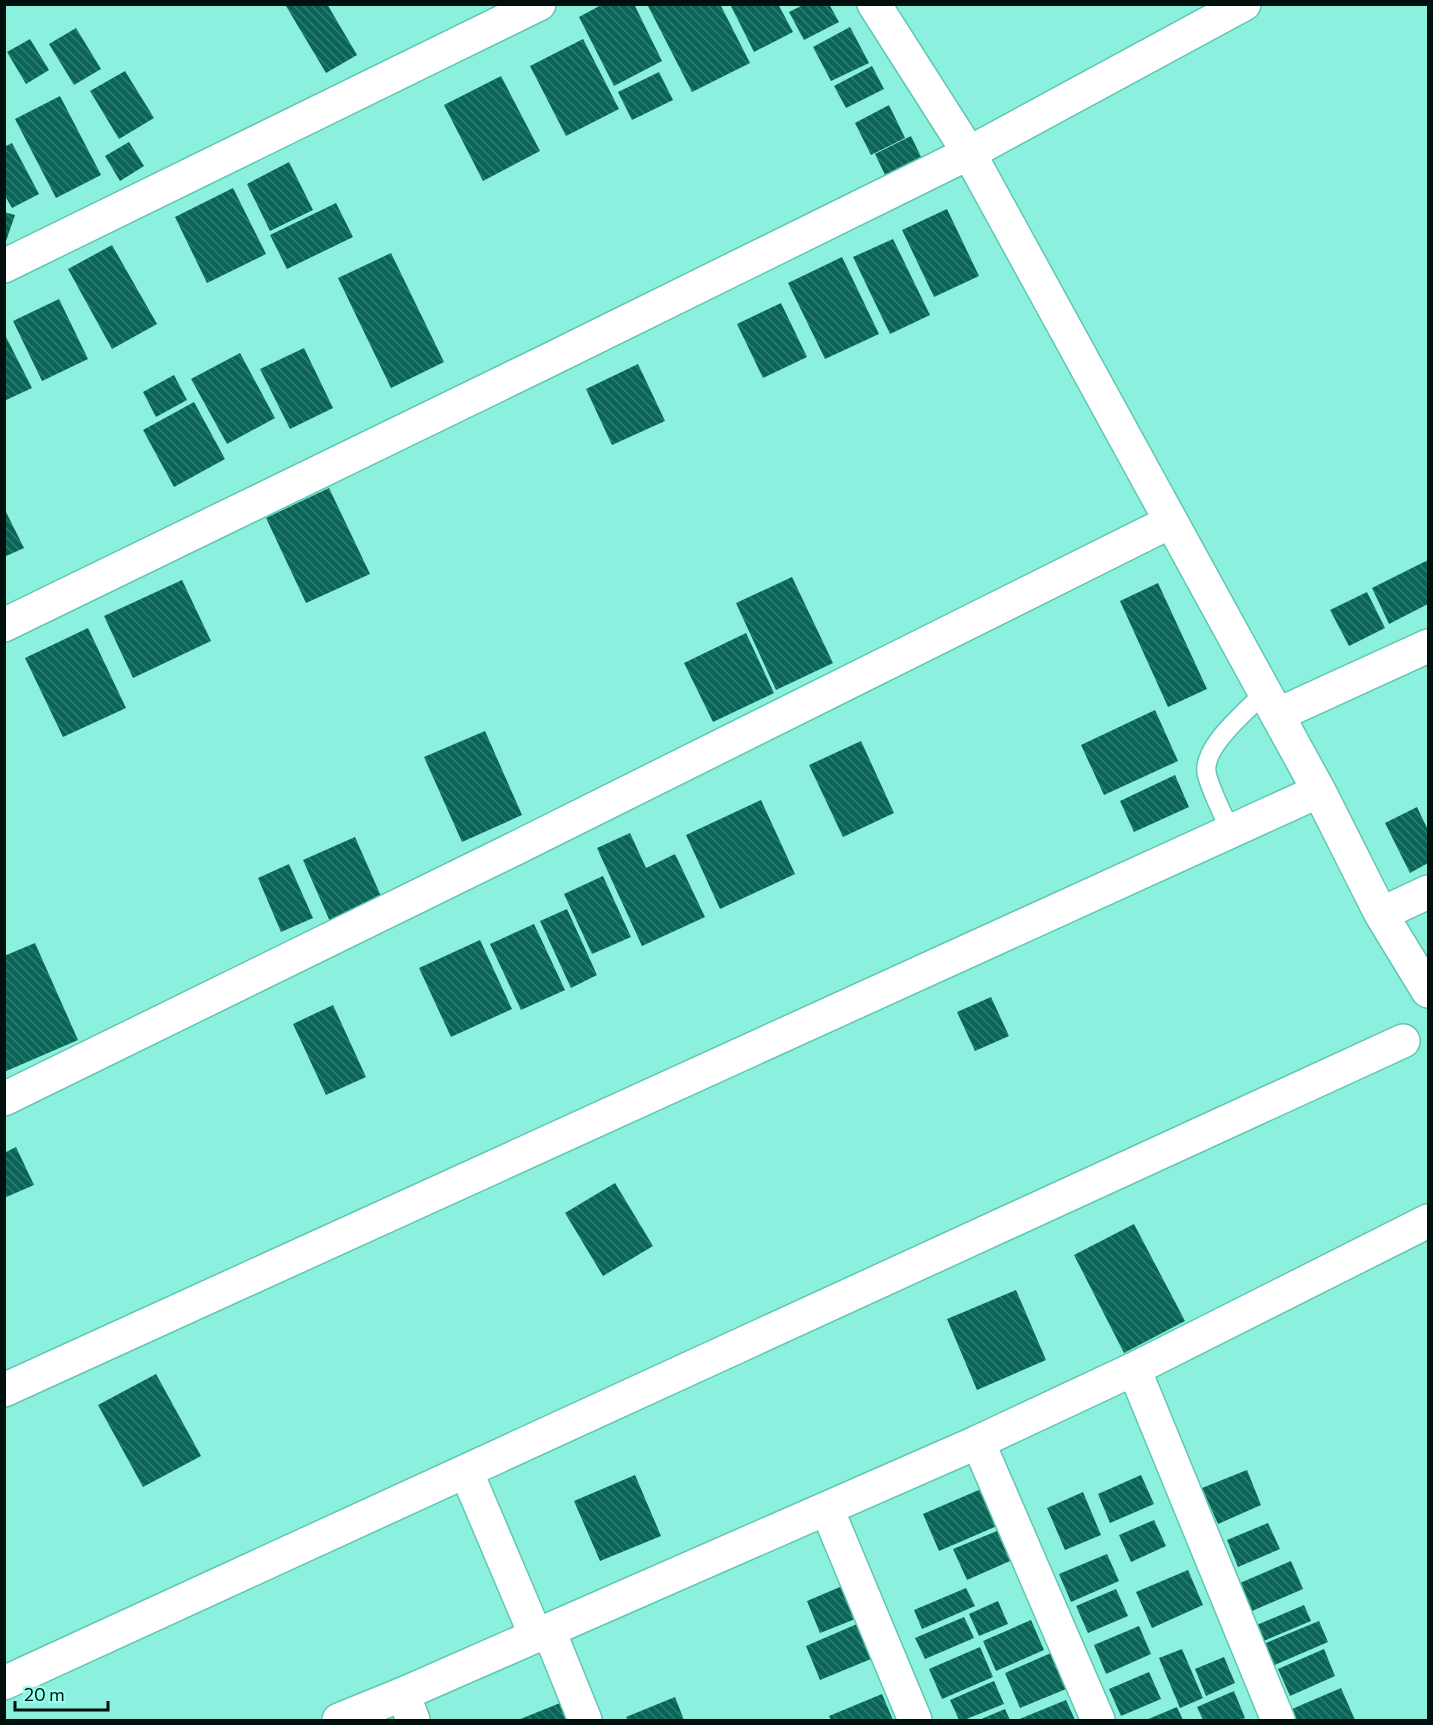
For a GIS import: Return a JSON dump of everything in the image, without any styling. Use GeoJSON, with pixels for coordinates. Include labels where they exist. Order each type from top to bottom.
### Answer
{"type":"FeatureCollection","features":[{"type":"Feature","properties":{"kind":"street"},"geometry":{"type":"LineString","coordinates":[[4,266],[539,4]]}},
{"type":"Feature","properties":{"kind":"street"},"geometry":{"type":"LineString","coordinates":[[874,4],[969,153],[1319,791],[1381,914],[1428,991]]}},
{"type":"Feature","properties":{"kind":"street"},"geometry":{"type":"LineString","coordinates":[[4,625],[969,153],[1244,4]]}},
{"type":"Feature","properties":{"kind":"street"},"geometry":{"type":"LineString","coordinates":[[4,1100],[1170,522]]}},
{"type":"Feature","properties":{"kind":"street"},"geometry":{"type":"LineString","coordinates":[[1270,704],[1428,646]]}},
{"type":"Feature","properties":{"kind":"street"},"geometry":{"type":"LineString","coordinates":[[4,1390],[1319,791]]}},
{"type":"Feature","properties":{"kind":"street"},"geometry":{"type":"LineString","coordinates":[[1381,914],[1428,892]]}},
{"type":"Feature","properties":{"kind":"street"},"geometry":{"type":"LineString","coordinates":[[4,1683],[1402,1041]]}},
{"type":"Feature","properties":{"kind":"street"},"geometry":{"type":"LineString","coordinates":[[339,1720],[408,1707],[543,1633],[978,1442],[1134,1369],[1428,1221]]}},
{"type":"Feature","properties":{"kind":"street"},"geometry":{"type":"LineString","coordinates":[[1134,1369],[1278,1720]]}},
{"type":"Feature","properties":{"kind":"street"},"geometry":{"type":"LineString","coordinates":[[978,1442],[1098,1720]]}},
{"type":"Feature","properties":{"kind":"street"},"geometry":{"type":"LineString","coordinates":[[466,1471],[585,1720]]}},
{"type":"Feature","properties":{"kind":"street"},"geometry":{"type":"LineString","coordinates":[[827,1509],[915,1720]]}},
{"type":"Feature","properties":{"kind":"lane"},"geometry":{"type":"LineString","coordinates":[[1230,831],[1206,773],[1206,760],[1227,731],[1270,704]]}},
{"type":"Feature","properties":{"kind":"building"},"geometry":{"type":"Polygon","coordinates":[[[288,4],[327,4],[357,55],[326,73],[286,6],[288,4]]]}},
{"type":"Feature","properties":{"kind":"building"},"geometry":{"type":"Polygon","coordinates":[[[603,4],[634,4],[662,61],[614,86],[579,17],[603,4]]]}},
{"type":"Feature","properties":{"kind":"building"},"geometry":{"type":"Polygon","coordinates":[[[647,4],[720,4],[750,63],[692,92],[647,4]]]}},
{"type":"Feature","properties":{"kind":"building"},"geometry":{"type":"Polygon","coordinates":[[[730,4],[778,4],[793,32],[754,52],[730,4]]]}},
{"type":"Feature","properties":{"kind":"building"},"geometry":{"type":"Polygon","coordinates":[[[805,4],[829,4],[839,22],[804,40],[789,12],[805,4]]]}},
{"type":"Feature","properties":{"kind":"building"},"geometry":{"type":"Polygon","coordinates":[[[850,27],[869,63],[831,81],[813,47],[850,27]]]}},
{"type":"Feature","properties":{"kind":"building"},"geometry":{"type":"Polygon","coordinates":[[[76,28],[101,69],[74,85],[49,44],[76,28]]]}},
{"type":"Feature","properties":{"kind":"building"},"geometry":{"type":"Polygon","coordinates":[[[30,39],[49,70],[26,84],[7,52],[30,39]]]}},
{"type":"Feature","properties":{"kind":"building"},"geometry":{"type":"Polygon","coordinates":[[[583,39],[619,109],[566,136],[530,66],[583,39]]]}},
{"type":"Feature","properties":{"kind":"building"},"geometry":{"type":"Polygon","coordinates":[[[872,66],[884,89],[846,108],[834,86],[872,66]]]}},
{"type":"Feature","properties":{"kind":"building"},"geometry":{"type":"Polygon","coordinates":[[[125,71],[154,118],[119,139],[90,91],[125,71]]]}},
{"type":"Feature","properties":{"kind":"building"},"geometry":{"type":"Polygon","coordinates":[[[659,72],[673,100],[632,120],[618,92],[659,72]]]}},
{"type":"Feature","properties":{"kind":"building"},"geometry":{"type":"Polygon","coordinates":[[[501,76],[540,151],[483,181],[444,105],[501,76]]]}},
{"type":"Feature","properties":{"kind":"building"},"geometry":{"type":"Polygon","coordinates":[[[60,96],[101,175],[56,198],[15,119],[60,96]]]}},
{"type":"Feature","properties":{"kind":"building"},"geometry":{"type":"Polygon","coordinates":[[[889,105],[905,138],[871,155],[855,123],[889,105]]]}},
{"type":"Feature","properties":{"kind":"building"},"geometry":{"type":"Polygon","coordinates":[[[911,136],[922,159],[886,177],[875,154],[911,136]]]}},
{"type":"Feature","properties":{"kind":"building"},"geometry":{"type":"Polygon","coordinates":[[[129,142],[144,166],[120,181],[105,156],[129,142]]]}},
{"type":"Feature","properties":{"kind":"building"},"geometry":{"type":"Polygon","coordinates":[[[12,143],[39,194],[12,208],[4,194],[4,147],[12,143]]]}},
{"type":"Feature","properties":{"kind":"building"},"geometry":{"type":"Polygon","coordinates":[[[289,162],[313,210],[270,231],[247,184],[289,162]]]}},
{"type":"Feature","properties":{"kind":"building"},"geometry":{"type":"Polygon","coordinates":[[[233,188],[266,254],[207,283],[175,217],[233,188]]]}},
{"type":"Feature","properties":{"kind":"building"},"geometry":{"type":"Polygon","coordinates":[[[336,203],[353,237],[287,269],[270,235],[336,203]]]}},
{"type":"Feature","properties":{"kind":"building"},"geometry":{"type":"Polygon","coordinates":[[[947,209],[979,276],[934,297],[902,230],[947,209]]]}},
{"type":"Feature","properties":{"kind":"building"},"geometry":{"type":"Polygon","coordinates":[[[4,212],[15,215],[5,244],[4,244],[4,212]]]}},
{"type":"Feature","properties":{"kind":"building"},"geometry":{"type":"Polygon","coordinates":[[[893,239],[930,315],[890,334],[853,257],[893,239]]]}},
{"type":"Feature","properties":{"kind":"building"},"geometry":{"type":"Polygon","coordinates":[[[112,245],[157,324],[112,349],[68,269],[112,245]]]}},
{"type":"Feature","properties":{"kind":"building"},"geometry":{"type":"Polygon","coordinates":[[[391,253],[444,362],[391,388],[338,278],[391,253]]]}},
{"type":"Feature","properties":{"kind":"building"},"geometry":{"type":"Polygon","coordinates":[[[842,257],[879,334],[825,359],[788,283],[842,257]]]}},
{"type":"Feature","properties":{"kind":"building"},"geometry":{"type":"Polygon","coordinates":[[[59,299],[88,359],[42,381],[13,321],[59,299]]]}},
{"type":"Feature","properties":{"kind":"building"},"geometry":{"type":"Polygon","coordinates":[[[781,303],[807,357],[763,378],[737,324],[781,303]]]}},
{"type":"Feature","properties":{"kind":"building"},"geometry":{"type":"Polygon","coordinates":[[[4,333],[32,388],[4,401],[4,333]]]}},
{"type":"Feature","properties":{"kind":"building"},"geometry":{"type":"Polygon","coordinates":[[[304,348],[333,408],[290,429],[260,369],[304,348]]]}},
{"type":"Feature","properties":{"kind":"building"},"geometry":{"type":"Polygon","coordinates":[[[240,353],[275,418],[227,444],[191,379],[240,353]]]}},
{"type":"Feature","properties":{"kind":"building"},"geometry":{"type":"Polygon","coordinates":[[[638,364],[665,421],[612,445],[586,389],[638,364]]]}},
{"type":"Feature","properties":{"kind":"building"},"geometry":{"type":"Polygon","coordinates":[[[174,375],[187,400],[156,417],[143,392],[174,375]]]}},
{"type":"Feature","properties":{"kind":"building"},"geometry":{"type":"Polygon","coordinates":[[[194,402],[225,459],[174,487],[143,430],[194,402]]]}},
{"type":"Feature","properties":{"kind":"building"},"geometry":{"type":"Polygon","coordinates":[[[329,488],[370,574],[306,603],[266,518],[329,488]]]}},
{"type":"Feature","properties":{"kind":"building"},"geometry":{"type":"Polygon","coordinates":[[[6,512],[24,548],[4,557],[4,513],[6,512]]]}},
{"type":"Feature","properties":{"kind":"building"},"geometry":{"type":"Polygon","coordinates":[[[1428,560],[1428,604],[1389,624],[1372,588],[1428,560]]]}},
{"type":"Feature","properties":{"kind":"building"},"geometry":{"type":"Polygon","coordinates":[[[792,577],[833,663],[776,690],[736,603],[792,577]]]}},
{"type":"Feature","properties":{"kind":"building"},"geometry":{"type":"Polygon","coordinates":[[[182,580],[211,641],[133,678],[104,616],[182,580]]]}},
{"type":"Feature","properties":{"kind":"building"},"geometry":{"type":"Polygon","coordinates":[[[1158,583],[1207,689],[1168,707],[1120,601],[1158,583]]]}},
{"type":"Feature","properties":{"kind":"building"},"geometry":{"type":"Polygon","coordinates":[[[1367,592],[1385,628],[1349,646],[1330,610],[1367,592]]]}},
{"type":"Feature","properties":{"kind":"building"},"geometry":{"type":"Polygon","coordinates":[[[88,628],[126,708],[63,737],[25,658],[88,628]]]}},
{"type":"Feature","properties":{"kind":"building"},"geometry":{"type":"Polygon","coordinates":[[[746,633],[774,693],[713,722],[684,663],[746,633]]]}},
{"type":"Feature","properties":{"kind":"building"},"geometry":{"type":"Polygon","coordinates":[[[1155,710],[1178,761],[1104,795],[1081,745],[1155,710]]]}},
{"type":"Feature","properties":{"kind":"building"},"geometry":{"type":"Polygon","coordinates":[[[485,731],[522,815],[462,842],[424,757],[485,731]]]}},
{"type":"Feature","properties":{"kind":"building"},"geometry":{"type":"Polygon","coordinates":[[[861,741],[894,813],[843,837],[809,765],[861,741]]]}},
{"type":"Feature","properties":{"kind":"building"},"geometry":{"type":"Polygon","coordinates":[[[1175,775],[1189,807],[1134,832],[1120,801],[1175,775]]]}},
{"type":"Feature","properties":{"kind":"building"},"geometry":{"type":"Polygon","coordinates":[[[761,800],[795,874],[720,909],[686,835],[761,800]]]}},
{"type":"Feature","properties":{"kind":"building"},"geometry":{"type":"Polygon","coordinates":[[[1417,807],[1428,830],[1428,863],[1410,873],[1385,823],[1417,807]]]}},
{"type":"Feature","properties":{"kind":"building"},"geometry":{"type":"Polygon","coordinates":[[[630,833],[646,868],[675,854],[705,917],[642,946],[597,848],[630,833]]]}},
{"type":"Feature","properties":{"kind":"building"},"geometry":{"type":"Polygon","coordinates":[[[355,837],[384,903],[332,926],[303,860],[355,837]]]}},
{"type":"Feature","properties":{"kind":"building"},"geometry":{"type":"Polygon","coordinates":[[[289,864],[313,918],[281,932],[258,878],[289,864]]]}},
{"type":"Feature","properties":{"kind":"building"},"geometry":{"type":"Polygon","coordinates":[[[603,876],[631,937],[592,954],[564,894],[603,876]]]}},
{"type":"Feature","properties":{"kind":"building"},"geometry":{"type":"Polygon","coordinates":[[[567,909],[597,975],[571,988],[540,921],[567,909]]]}},
{"type":"Feature","properties":{"kind":"building"},"geometry":{"type":"Polygon","coordinates":[[[534,924],[565,990],[521,1010],[490,944],[534,924]]]}},
{"type":"Feature","properties":{"kind":"building"},"geometry":{"type":"Polygon","coordinates":[[[480,940],[512,1009],[451,1037],[419,968],[480,940]]]}},
{"type":"Feature","properties":{"kind":"building"},"geometry":{"type":"Polygon","coordinates":[[[35,943],[78,1040],[4,1072],[4,956],[35,943]]]}},
{"type":"Feature","properties":{"kind":"building"},"geometry":{"type":"Polygon","coordinates":[[[991,997],[1009,1036],[975,1051],[957,1012],[991,997]]]}},
{"type":"Feature","properties":{"kind":"building"},"geometry":{"type":"Polygon","coordinates":[[[333,1005],[366,1077],[326,1095],[293,1024],[333,1005]]]}},
{"type":"Feature","properties":{"kind":"building"},"geometry":{"type":"Polygon","coordinates":[[[16,1147],[34,1185],[4,1198],[4,1153],[16,1147]]]}},
{"type":"Feature","properties":{"kind":"building"},"geometry":{"type":"Polygon","coordinates":[[[615,1183],[653,1246],[603,1276],[565,1213],[615,1183]]]}},
{"type":"Feature","properties":{"kind":"building"},"geometry":{"type":"Polygon","coordinates":[[[1134,1224],[1185,1321],[1124,1353],[1074,1255],[1134,1224]]]}},
{"type":"Feature","properties":{"kind":"building"},"geometry":{"type":"Polygon","coordinates":[[[1016,1290],[1046,1360],[977,1390],[947,1319],[1016,1290]]]}},
{"type":"Feature","properties":{"kind":"building"},"geometry":{"type":"Polygon","coordinates":[[[156,1374],[201,1456],[143,1487],[98,1405],[156,1374]]]}},
{"type":"Feature","properties":{"kind":"building"},"geometry":{"type":"Polygon","coordinates":[[[1247,1470],[1261,1505],[1218,1524],[1202,1488],[1247,1470]]]}},
{"type":"Feature","properties":{"kind":"building"},"geometry":{"type":"Polygon","coordinates":[[[635,1475],[661,1536],[600,1561],[574,1501],[635,1475]]]}},
{"type":"Feature","properties":{"kind":"building"},"geometry":{"type":"Polygon","coordinates":[[[1141,1475],[1154,1504],[1110,1523],[1098,1494],[1141,1475]]]}},
{"type":"Feature","properties":{"kind":"building"},"geometry":{"type":"Polygon","coordinates":[[[981,1489],[997,1526],[939,1551],[923,1514],[981,1489]]]}},
{"type":"Feature","properties":{"kind":"building"},"geometry":{"type":"Polygon","coordinates":[[[1083,1492],[1101,1535],[1065,1550],[1047,1508],[1083,1492]]]}},
{"type":"Feature","properties":{"kind":"building"},"geometry":{"type":"Polygon","coordinates":[[[1154,1520],[1166,1546],[1131,1562],[1119,1535],[1154,1520]]]}},
{"type":"Feature","properties":{"kind":"building"},"geometry":{"type":"Polygon","coordinates":[[[1268,1523],[1280,1549],[1238,1567],[1227,1540],[1268,1523]]]}},
{"type":"Feature","properties":{"kind":"building"},"geometry":{"type":"Polygon","coordinates":[[[997,1531],[1010,1561],[967,1580],[953,1549],[997,1531]]]}},
{"type":"Feature","properties":{"kind":"building"},"geometry":{"type":"Polygon","coordinates":[[[1107,1554],[1119,1581],[1071,1602],[1059,1574],[1107,1554]]]}},
{"type":"Feature","properties":{"kind":"building"},"geometry":{"type":"Polygon","coordinates":[[[1291,1561],[1303,1589],[1252,1611],[1240,1583],[1291,1561]]]}},
{"type":"Feature","properties":{"kind":"building"},"geometry":{"type":"Polygon","coordinates":[[[1188,1570],[1203,1605],[1152,1628],[1136,1592],[1188,1570]]]}},
{"type":"Feature","properties":{"kind":"building"},"geometry":{"type":"Polygon","coordinates":[[[854,1581],[868,1614],[820,1633],[807,1601],[854,1581]]]}},
{"type":"Feature","properties":{"kind":"building"},"geometry":{"type":"Polygon","coordinates":[[[966,1588],[975,1606],[922,1629],[914,1610],[966,1588]]]}},
{"type":"Feature","properties":{"kind":"building"},"geometry":{"type":"Polygon","coordinates":[[[1116,1589],[1128,1616],[1088,1633],[1076,1606],[1116,1589]]]}},
{"type":"Feature","properties":{"kind":"building"},"geometry":{"type":"Polygon","coordinates":[[[998,1601],[1008,1624],[979,1636],[969,1614],[998,1601]]]}},
{"type":"Feature","properties":{"kind":"building"},"geometry":{"type":"Polygon","coordinates":[[[1304,1605],[1311,1621],[1259,1643],[1252,1627],[1304,1605]]]}},
{"type":"Feature","properties":{"kind":"building"},"geometry":{"type":"Polygon","coordinates":[[[964,1617],[974,1638],[925,1659],[915,1638],[964,1617]]]}},
{"type":"Feature","properties":{"kind":"building"},"geometry":{"type":"Polygon","coordinates":[[[1031,1620],[1044,1650],[996,1671],[983,1641],[1031,1620]]]}},
{"type":"Feature","properties":{"kind":"building"},"geometry":{"type":"Polygon","coordinates":[[[1319,1621],[1328,1642],[1263,1670],[1254,1648],[1319,1621]]]}},
{"type":"Feature","properties":{"kind":"building"},"geometry":{"type":"Polygon","coordinates":[[[857,1624],[871,1659],[820,1680],[806,1646],[857,1624]]]}},
{"type":"Feature","properties":{"kind":"building"},"geometry":{"type":"Polygon","coordinates":[[[1139,1626],[1151,1654],[1106,1674],[1094,1645],[1139,1626]]]}},
{"type":"Feature","properties":{"kind":"building"},"geometry":{"type":"Polygon","coordinates":[[[980,1647],[993,1677],[942,1699],[929,1669],[980,1647]]]}},
{"type":"Feature","properties":{"kind":"building"},"geometry":{"type":"Polygon","coordinates":[[[1182,1649],[1203,1698],[1180,1708],[1159,1658],[1182,1649]]]}},
{"type":"Feature","properties":{"kind":"building"},"geometry":{"type":"Polygon","coordinates":[[[1324,1649],[1335,1676],[1290,1696],[1278,1669],[1324,1649]]]}},
{"type":"Feature","properties":{"kind":"building"},"geometry":{"type":"Polygon","coordinates":[[[1051,1653],[1066,1689],[1020,1708],[1005,1673],[1051,1653]]]}},
{"type":"Feature","properties":{"kind":"building"},"geometry":{"type":"Polygon","coordinates":[[[1224,1657],[1235,1683],[1206,1696],[1195,1669],[1224,1657]]]}},
{"type":"Feature","properties":{"kind":"building"},"geometry":{"type":"Polygon","coordinates":[[[1149,1672],[1161,1699],[1121,1716],[1109,1689],[1149,1672]]]}},
{"type":"Feature","properties":{"kind":"building"},"geometry":{"type":"Polygon","coordinates":[[[994,1681],[1004,1704],[959,1720],[950,1700],[994,1681]]]}},
{"type":"Feature","properties":{"kind":"building"},"geometry":{"type":"Polygon","coordinates":[[[1341,1688],[1355,1720],[1297,1720],[1292,1709],[1341,1688]]]}},
{"type":"Feature","properties":{"kind":"building"},"geometry":{"type":"Polygon","coordinates":[[[1234,1691],[1245,1718],[1203,1720],[1197,1707],[1234,1691]]]}},
{"type":"Feature","properties":{"kind":"building"},"geometry":{"type":"Polygon","coordinates":[[[882,1694],[893,1720],[831,1720],[829,1716],[882,1694]]]}},
{"type":"Feature","properties":{"kind":"building"},"geometry":{"type":"Polygon","coordinates":[[[675,1697],[684,1720],[628,1720],[626,1717],[675,1697]]]}},
{"type":"Feature","properties":{"kind":"building"},"geometry":{"type":"Polygon","coordinates":[[[1066,1700],[1075,1720],[1017,1720],[1066,1700]]]}},
{"type":"Feature","properties":{"kind":"building"},"geometry":{"type":"Polygon","coordinates":[[[565,1701],[573,1720],[518,1720],[565,1701]]]}},
{"type":"Feature","properties":{"kind":"building"},"geometry":{"type":"Polygon","coordinates":[[[1177,1707],[1183,1720],[1146,1720],[1177,1707]]]}},
{"type":"Feature","properties":{"kind":"building"},"geometry":{"type":"Polygon","coordinates":[[[1005,1709],[1010,1720],[979,1720],[1005,1709]]]}}]}
